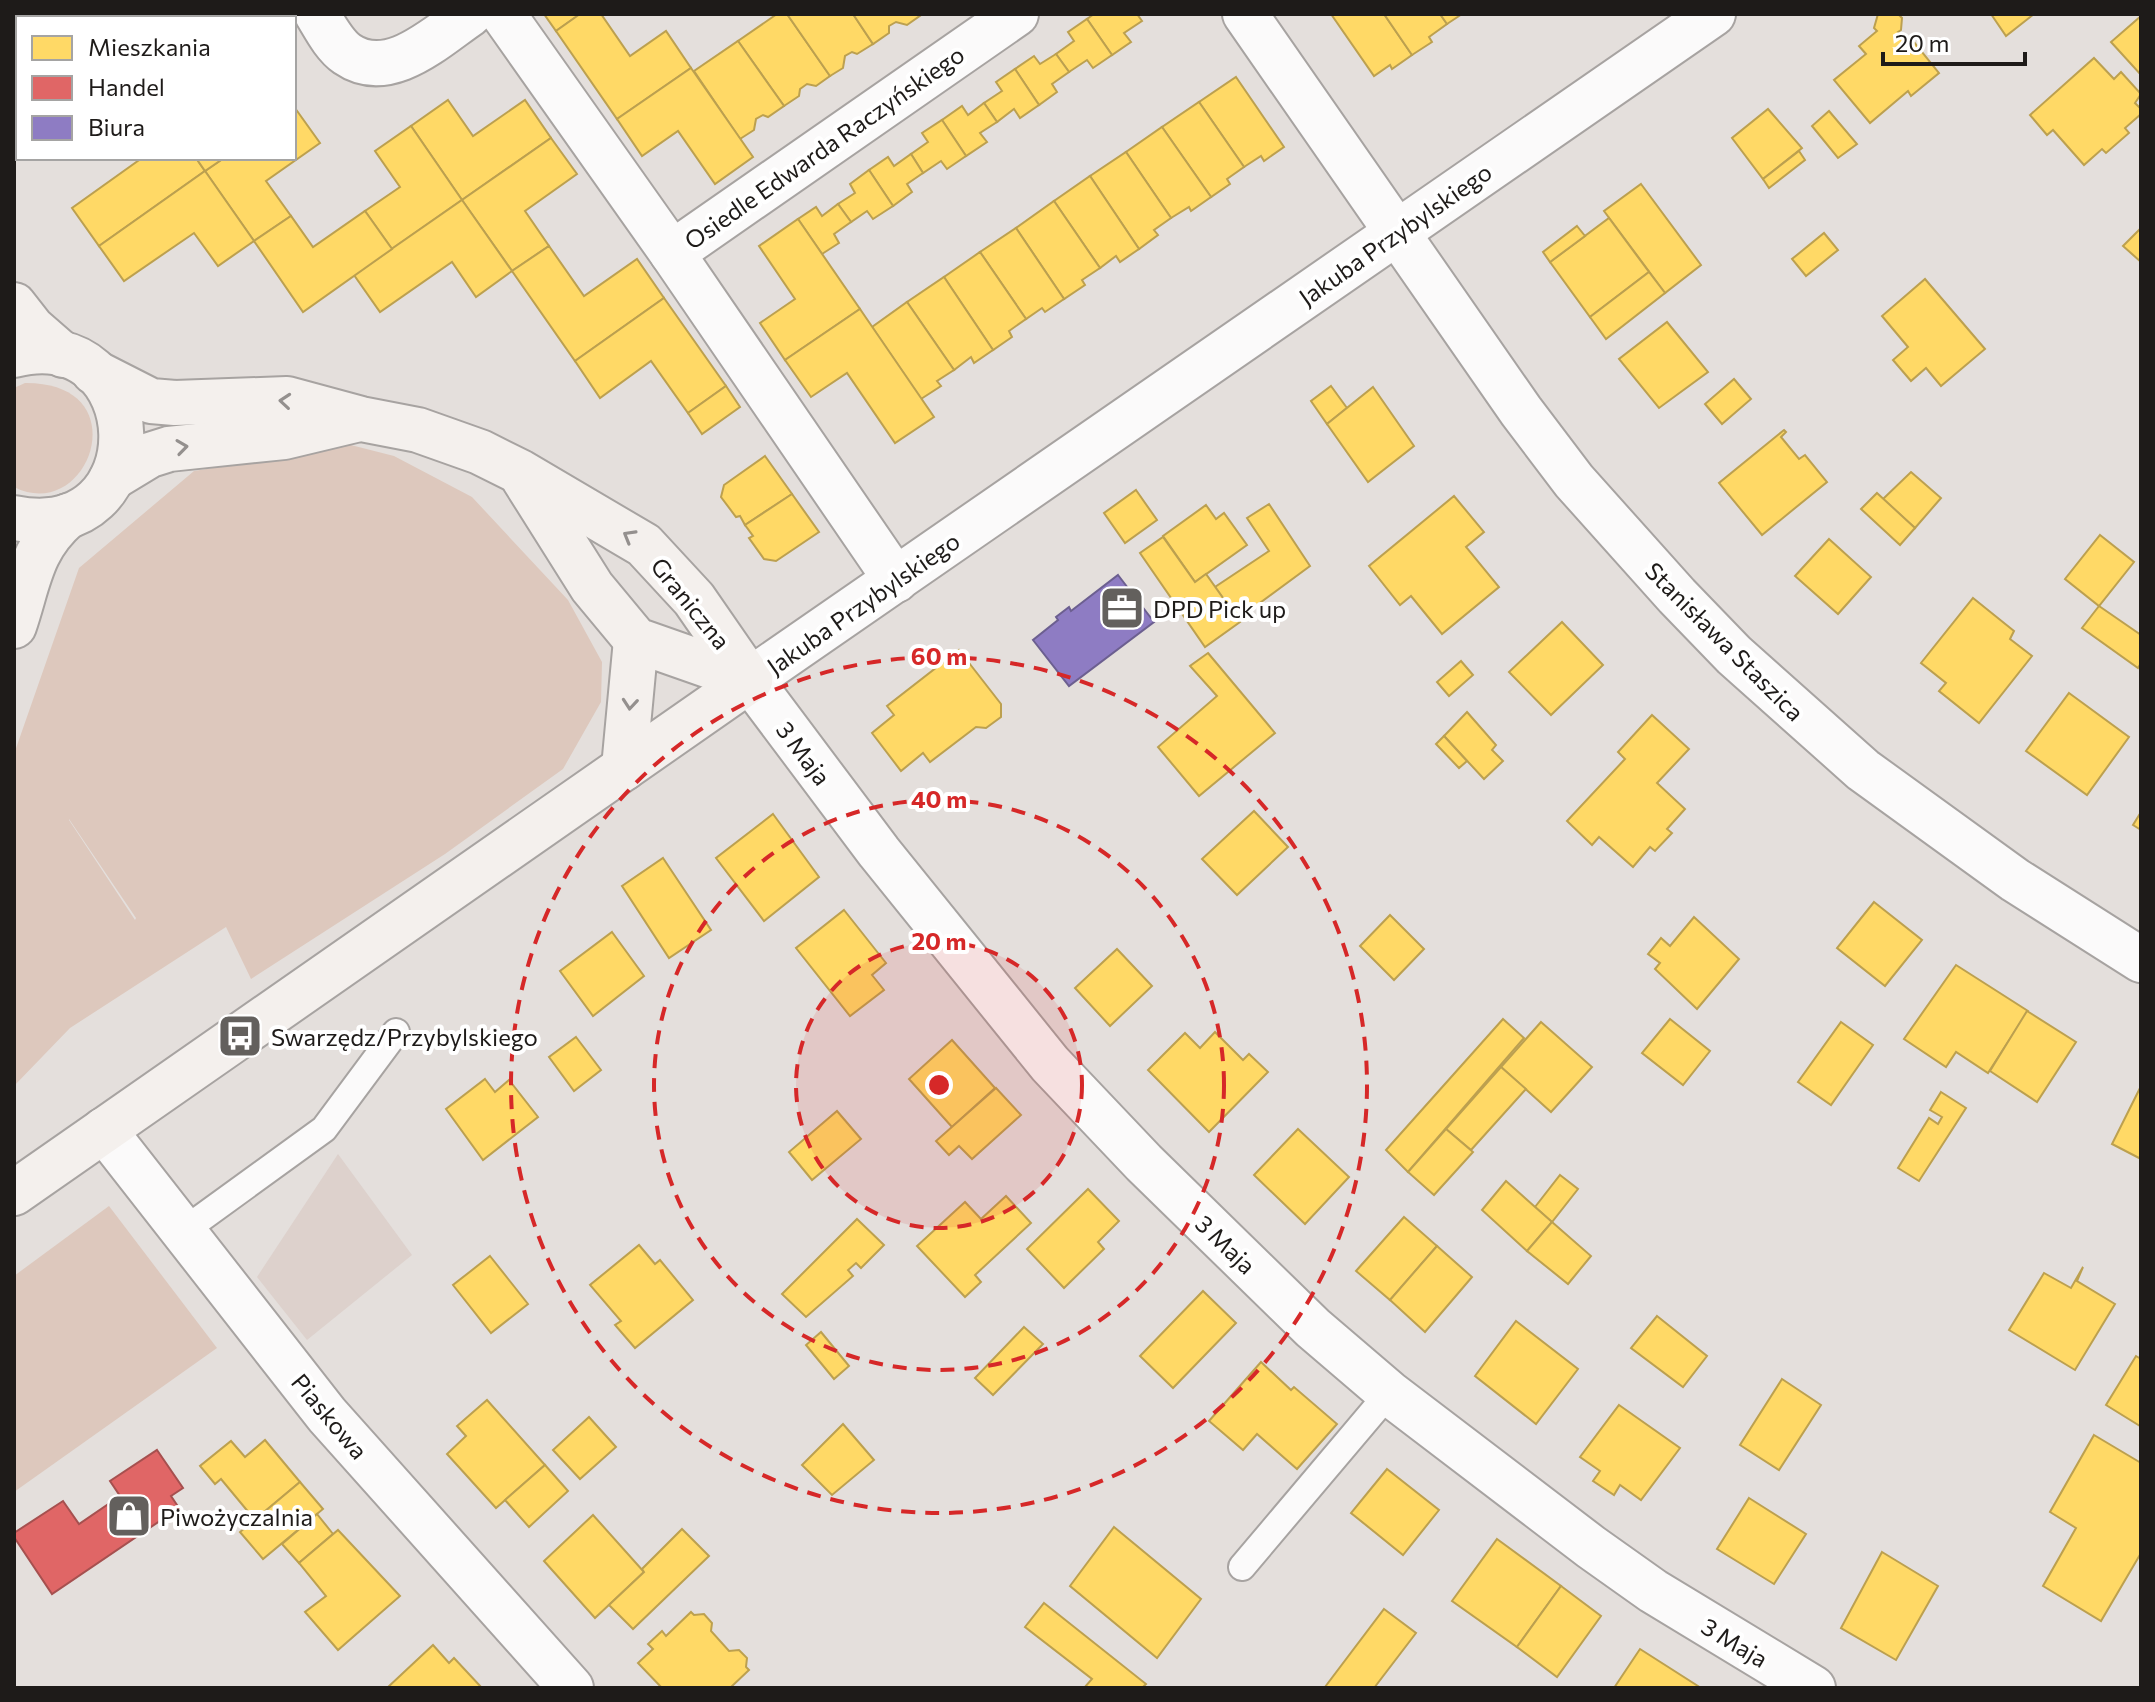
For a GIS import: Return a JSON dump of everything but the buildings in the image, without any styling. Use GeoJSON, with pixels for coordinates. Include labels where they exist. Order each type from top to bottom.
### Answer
{"type":"FeatureCollection","features":[{"type":"Feature","properties":{"kind":"street"},"geometry":{"type":"LineString","coordinates":[[317,14],[345,53],[365,63],[385,64],[410,54],[470,14]]}},
{"type":"Feature","properties":{"kind":"street","name":"Osiedle Edwarda Raczyńskiego"},"geometry":{"type":"LineString","coordinates":[[503,14],[672,253],[896,580]]}},
{"type":"Feature","properties":{"kind":"street","name":"Osiedle Edwarda Raczyńskiego"},"geometry":{"type":"LineString","coordinates":[[672,253],[1016,14]]}},
{"type":"Feature","properties":{"kind":"street"},"geometry":{"type":"LineString","coordinates":[[1245,14],[1397,233]]}},
{"type":"Feature","properties":{"kind":"street","name":"Jakuba Przybylskiego"},"geometry":{"type":"LineString","coordinates":[[14,1193],[1713,14]]}},
{"type":"Feature","properties":{"kind":"street","name":"Stanisława Staszica"},"geometry":{"type":"LineString","coordinates":[[1397,233],[1521,411],[1574,481],[1734,655],[1863,770],[2015,880],[2141,960]]}},
{"type":"Feature","properties":{"kind":"street","name":"Graniczna"},"geometry":{"type":"LineString","coordinates":[[14,305],[32,328],[78,364],[151,401],[287,399],[361,419],[418,430],[520,472],[644,545],[694,599],[750,680]]}},
{"type":"Feature","properties":{"kind":"street"},"geometry":{"type":"LineString","coordinates":[[14,355],[37,351],[78,364],[107,386],[122,422],[119,461],[112,478]]}},
{"type":"Feature","properties":{"kind":"street","name":"Graniczna"},"geometry":{"type":"LineString","coordinates":[[14,626],[29,572],[51,531],[100,495],[112,478],[150,455],[169,449],[284,437],[361,419]]}},
{"type":"Feature","properties":{"kind":"street"},"geometry":{"type":"LineString","coordinates":[[520,472],[592,587],[636,640],[624,768]]}},
{"type":"Feature","properties":{"kind":"street"},"geometry":{"type":"LineString","coordinates":[[14,518],[49,520],[68,516]]}},
{"type":"Feature","properties":{"kind":"street","name":"Graniczna"},"geometry":{"type":"LineString","coordinates":[[636,640],[750,680]]}},
{"type":"Feature","properties":{"kind":"street","name":"3 Maja"},"geometry":{"type":"LineString","coordinates":[[750,680],[879,852],[1050,1064],[1221,1240],[1313,1328],[1389,1393],[1532,1504],[1653,1591],[1813,1688]]}},
{"type":"Feature","properties":{"kind":"street","name":"Piaskowa"},"geometry":{"type":"LineString","coordinates":[[104,1130],[327,1415],[571,1688]]}},
{"type":"Feature","properties":{"kind":"lane"},"geometry":{"type":"LineString","coordinates":[[182,1232],[324,1129],[396,1032]]}},
{"type":"Feature","properties":{"kind":"lane"},"geometry":{"type":"LineString","coordinates":[[1242,1567],[1389,1393]]}},
{"type":"Feature","properties":{"kind":"shaded area"},"geometry":{"type":"Polygon","coordinates":[[[25,383],[61,389],[82,404],[92,425],[91,449],[81,471],[64,487],[41,493],[14,487],[14,388],[25,383]]]}},
{"type":"Feature","properties":{"kind":"shaded area"},"geometry":{"type":"Polygon","coordinates":[[[339,442],[394,456],[472,497],[568,600],[602,662],[601,702],[563,769],[445,854],[251,979],[226,927],[70,1028],[14,1086],[14,754],[79,568],[194,471],[281,457],[339,442]],[[69,819],[135,920],[136,918],[69,819]]]}},
{"type":"Feature","properties":{"kind":"shaded area"},"geometry":{"type":"Polygon","coordinates":[[[338,1154],[412,1255],[307,1340],[257,1277],[338,1154]]]}},
{"type":"Feature","properties":{"kind":"shaded area"},"geometry":{"type":"Polygon","coordinates":[[[109,1206],[217,1348],[14,1492],[14,1276],[109,1206]]]}},
{"type":"Feature","properties":{"kind":"place","name":"DPD Pick up"},"geometry":{"type":"Point","coordinates":[1122,608]}},
{"type":"Feature","properties":{"kind":"place","name":"Swarzędz/Przybylskiego"},"geometry":{"type":"Point","coordinates":[240,1036]}},
{"type":"Feature","properties":{"kind":"place","name":"Piwożyczalnia"},"geometry":{"type":"Point","coordinates":[129,1516]}}]}
